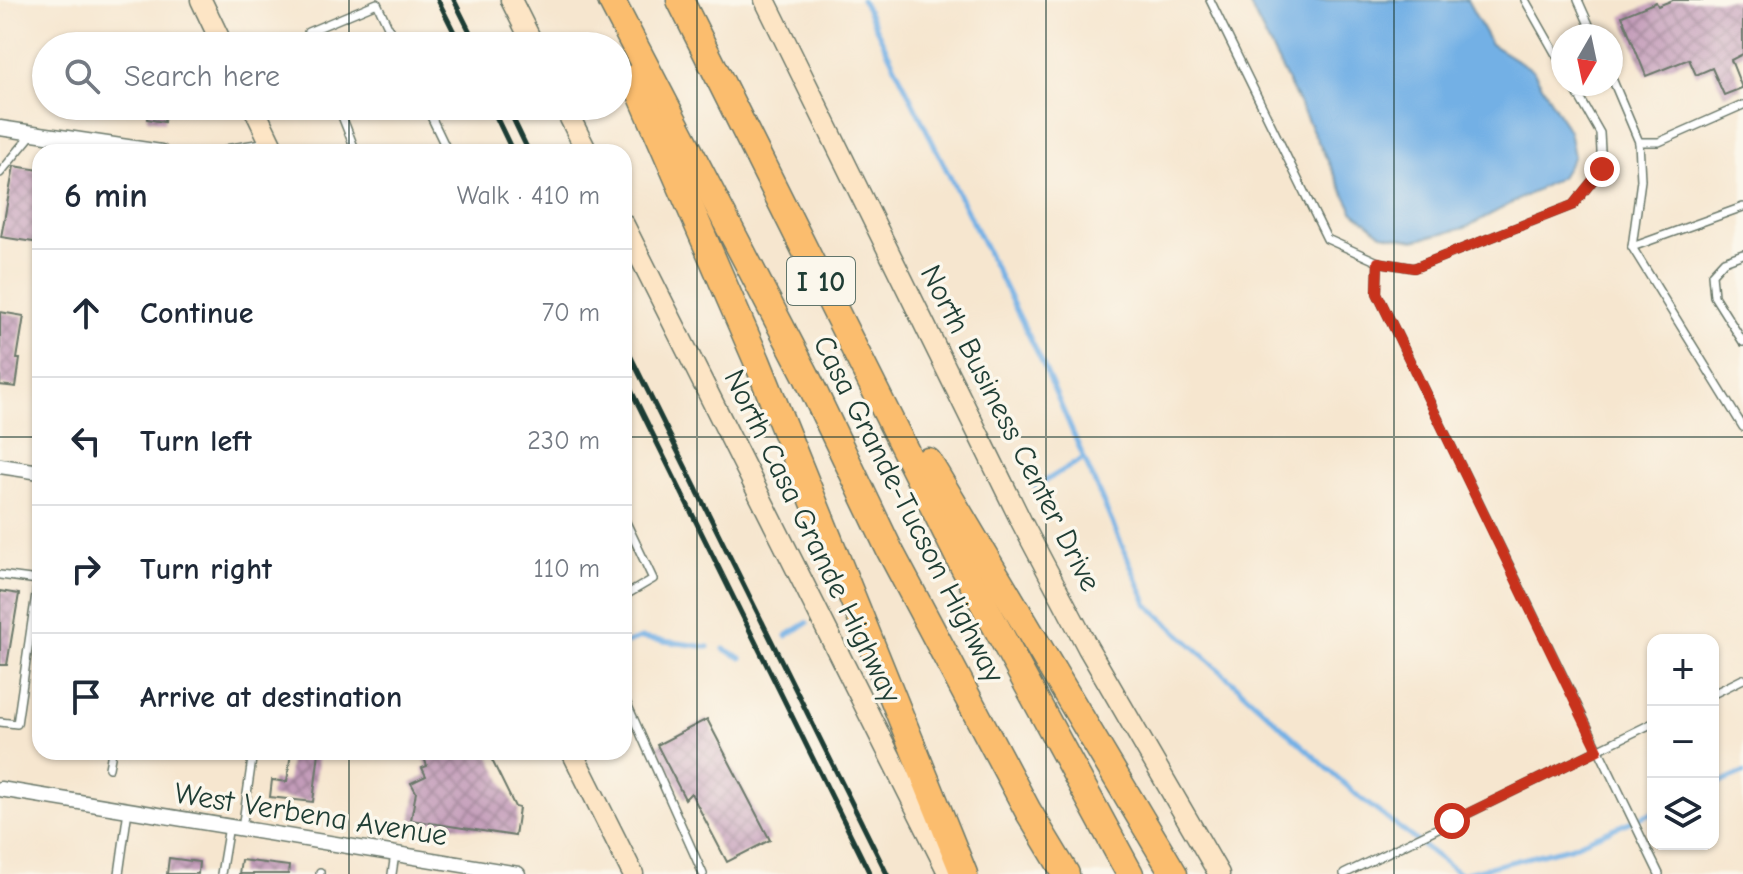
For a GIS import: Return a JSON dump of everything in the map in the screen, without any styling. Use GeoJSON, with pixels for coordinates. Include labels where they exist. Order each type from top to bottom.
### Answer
{"type":"FeatureCollection","features":[{"type":"Feature","properties":{"kind":"highway"},"geometry":{"type":"LineString","coordinates":[[603,0],[616,32]]}},
{"type":"Feature","properties":{"kind":"highway","name":"Casa Grande-Tucson Highway"},"geometry":{"type":"LineString","coordinates":[[611,0],[628,32]]}},
{"type":"Feature","properties":{"kind":"highway","name":"Casa Grande-Tucson Highway"},"geometry":{"type":"LineString","coordinates":[[680,0],[961,562],[1130,874]]}},
{"type":"Feature","properties":{"kind":"highway","name":"Casa Grande-Tucson Highway"},"geometry":{"type":"LineString","coordinates":[[632,40],[806,375],[889,549],[1028,811],[1066,874]]}},
{"type":"Feature","properties":{"kind":"highway"},"geometry":{"type":"LineString","coordinates":[[632,71],[762,373],[964,874]]}},
{"type":"Feature","properties":{"kind":"highway"},"geometry":{"type":"LineString","coordinates":[[826,292],[1174,874]]}},
{"type":"Feature","properties":{"kind":"main road"},"geometry":{"type":"LineString","coordinates":[[201,0],[216,32]]}},
{"type":"Feature","properties":{"kind":"main road"},"geometry":{"type":"LineString","coordinates":[[511,0],[527,32]]}},
{"type":"Feature","properties":{"kind":"main road","name":"North Business Center Drive"},"geometry":{"type":"LineString","coordinates":[[765,0],[1022,523],[1088,648],[1219,874]]}},
{"type":"Feature","properties":{"kind":"main road"},"geometry":{"type":"LineString","coordinates":[[260,120],[271,144]]}},
{"type":"Feature","properties":{"kind":"main road"},"geometry":{"type":"LineString","coordinates":[[571,120],[583,144]]}},
{"type":"Feature","properties":{"kind":"main road","name":"North Casa Grande Highway"},"geometry":{"type":"LineString","coordinates":[[632,241],[949,874]]}},
{"type":"Feature","properties":{"kind":"main road"},"geometry":{"type":"LineString","coordinates":[[576,760],[633,874]]}},
{"type":"Feature","properties":{"kind":"street"},"geometry":{"type":"LineString","coordinates":[[0,128],[94,144]]}},
{"type":"Feature","properties":{"kind":"street"},"geometry":{"type":"LineString","coordinates":[[0,466],[32,471]]}},
{"type":"Feature","properties":{"kind":"street","name":"West Verbena Avenue"},"geometry":{"type":"LineString","coordinates":[[0,789],[518,874]]}},
{"type":"Feature","properties":{"kind":"lane"},"geometry":{"type":"LineString","coordinates":[[1210,0],[1327,239],[1378,262],[1414,268],[1573,205],[1602,169],[1600,133],[1579,96]]}},
{"type":"Feature","properties":{"kind":"lane"},"geometry":{"type":"LineString","coordinates":[[1525,0],[1551,46]]}},
{"type":"Feature","properties":{"kind":"lane"},"geometry":{"type":"LineString","coordinates":[[1578,0],[1589,24]]}},
{"type":"Feature","properties":{"kind":"lane"},"geometry":{"type":"LineString","coordinates":[[308,32],[377,3],[390,32]]}},
{"type":"Feature","properties":{"kind":"lane"},"geometry":{"type":"LineString","coordinates":[[1619,96],[1639,142],[1641,180],[1632,247],[1743,427]]}},
{"type":"Feature","properties":{"kind":"lane"},"geometry":{"type":"LineString","coordinates":[[1639,142],[1659,142],[1743,105]]}},
{"type":"Feature","properties":{"kind":"lane"},"geometry":{"type":"LineString","coordinates":[[343,120],[353,144]]}},
{"type":"Feature","properties":{"kind":"lane"},"geometry":{"type":"LineString","coordinates":[[433,120],[444,144]]}},
{"type":"Feature","properties":{"kind":"lane"},"geometry":{"type":"LineString","coordinates":[[0,173],[33,133]]}},
{"type":"Feature","properties":{"kind":"lane"},"geometry":{"type":"LineString","coordinates":[[1632,247],[1743,207]]}},
{"type":"Feature","properties":{"kind":"lane"},"geometry":{"type":"LineString","coordinates":[[1743,254],[1724,261],[1712,274],[1714,296],[1743,342]]}},
{"type":"Feature","properties":{"kind":"lane"},"geometry":{"type":"LineString","coordinates":[[1378,262],[1377,293],[1659,874]]}},
{"type":"Feature","properties":{"kind":"lane"},"geometry":{"type":"LineString","coordinates":[[632,535],[653,579],[632,591]]}},
{"type":"Feature","properties":{"kind":"lane"},"geometry":{"type":"LineString","coordinates":[[0,575],[32,579]]}},
{"type":"Feature","properties":{"kind":"lane"},"geometry":{"type":"LineString","coordinates":[[0,722],[17,724],[32,621]]}},
{"type":"Feature","properties":{"kind":"lane"},"geometry":{"type":"LineString","coordinates":[[1719,691],[1743,679]]}},
{"type":"Feature","properties":{"kind":"lane"},"geometry":{"type":"LineString","coordinates":[[632,715],[703,874]]}},
{"type":"Feature","properties":{"kind":"lane"},"geometry":{"type":"LineString","coordinates":[[1344,874],[1647,726]]}},
{"type":"Feature","properties":{"kind":"lane"},"geometry":{"type":"LineString","coordinates":[[109,768],[110,760]]}},
{"type":"Feature","properties":{"kind":"lane"},"geometry":{"type":"LineString","coordinates":[[221,874],[251,760]]}},
{"type":"Feature","properties":{"kind":"lane"},"geometry":{"type":"LineString","coordinates":[[119,874],[128,810]]}},
{"type":"Feature","properties":{"kind":"lane"},"geometry":{"type":"LineString","coordinates":[[392,874],[395,854]]}},
{"type":"Feature","properties":{"kind":"water"},"geometry":{"type":"Polygon","coordinates":[[[1247,0],[1467,0],[1491,44],[1533,70],[1569,131],[1574,156],[1561,177],[1465,228],[1414,240],[1382,234],[1353,211],[1247,0]]]}},
{"type":"Feature","properties":{"kind":"building"},"geometry":{"type":"Polygon","coordinates":[[[1673,0],[1743,0],[1743,54],[1731,60],[1742,88],[1724,95],[1712,68],[1696,75],[1689,59],[1646,76],[1622,16],[1656,2],[1658,6],[1673,0]]]}},
{"type":"Feature","properties":{"kind":"building"},"geometry":{"type":"Polygon","coordinates":[[[14,166],[32,169],[32,242],[1,237],[14,166]]]}},
{"type":"Feature","properties":{"kind":"building"},"geometry":{"type":"Polygon","coordinates":[[[0,312],[24,316],[16,387],[0,385],[0,312]]]}},
{"type":"Feature","properties":{"kind":"building"},"geometry":{"type":"Polygon","coordinates":[[[0,591],[19,594],[7,665],[0,665],[0,591]]]}},
{"type":"Feature","properties":{"kind":"building"},"geometry":{"type":"Polygon","coordinates":[[[707,719],[770,840],[727,862],[691,793],[685,799],[657,745],[707,719]]]}},
{"type":"Feature","properties":{"kind":"building"},"geometry":{"type":"Polygon","coordinates":[[[290,760],[318,760],[313,802],[270,797],[272,780],[287,782],[290,760]]]}},
{"type":"Feature","properties":{"kind":"building"},"geometry":{"type":"Polygon","coordinates":[[[425,760],[492,760],[515,807],[519,808],[515,836],[411,820],[416,792],[411,783],[426,776],[422,768],[427,766],[425,760]]]}},
{"type":"Feature","properties":{"kind":"building"},"geometry":{"type":"Polygon","coordinates":[[[169,858],[199,862],[198,874],[167,874],[169,858]]]}},
{"type":"Feature","properties":{"kind":"building"},"geometry":{"type":"Polygon","coordinates":[[[241,860],[289,866],[288,874],[239,874],[241,860]]]}},
{"type":"Feature","properties":{"kind":"waterway"},"geometry":{"type":"LineString","coordinates":[[862,0],[1042,362],[1148,605],[1360,798],[1460,874]]}},
{"type":"Feature","properties":{"kind":"waterway"},"geometry":{"type":"LineString","coordinates":[[1035,487],[1084,458]]}},
{"type":"Feature","properties":{"kind":"waterway"},"geometry":{"type":"LineString","coordinates":[[786,636],[807,623]]}},
{"type":"Feature","properties":{"kind":"waterway"},"geometry":{"type":"LineString","coordinates":[[632,641],[641,638],[708,647]]}},
{"type":"Feature","properties":{"kind":"waterway"},"geometry":{"type":"LineString","coordinates":[[724,649],[741,658]]}},
{"type":"Feature","properties":{"kind":"waterway"},"geometry":{"type":"LineString","coordinates":[[1719,783],[1743,773]]}},
{"type":"Feature","properties":{"kind":"waterway"},"geometry":{"type":"LineString","coordinates":[[1462,874],[1570,847],[1647,815]]}},
{"type":"Feature","properties":{"kind":"railway"},"geometry":{"type":"LineString","coordinates":[[438,0],[454,32]]}},
{"type":"Feature","properties":{"kind":"railway"},"geometry":{"type":"LineString","coordinates":[[454,0],[470,32]]}},
{"type":"Feature","properties":{"kind":"railway"},"geometry":{"type":"LineString","coordinates":[[498,120],[509,144]]}},
{"type":"Feature","properties":{"kind":"railway"},"geometry":{"type":"LineString","coordinates":[[514,120],[525,144]]}},
{"type":"Feature","properties":{"kind":"railway"},"geometry":{"type":"LineString","coordinates":[[632,359],[887,874]]}},
{"type":"Feature","properties":{"kind":"railway"},"geometry":{"type":"LineString","coordinates":[[632,392],[870,874]]}},
{"type":"Feature","properties":{"kind":"route"},"geometry":{"type":"LineString","coordinates":[[1452,821],[1598,750],[1377,293],[1378,262],[1414,268],[1573,205],[1602,169]]}}]}
